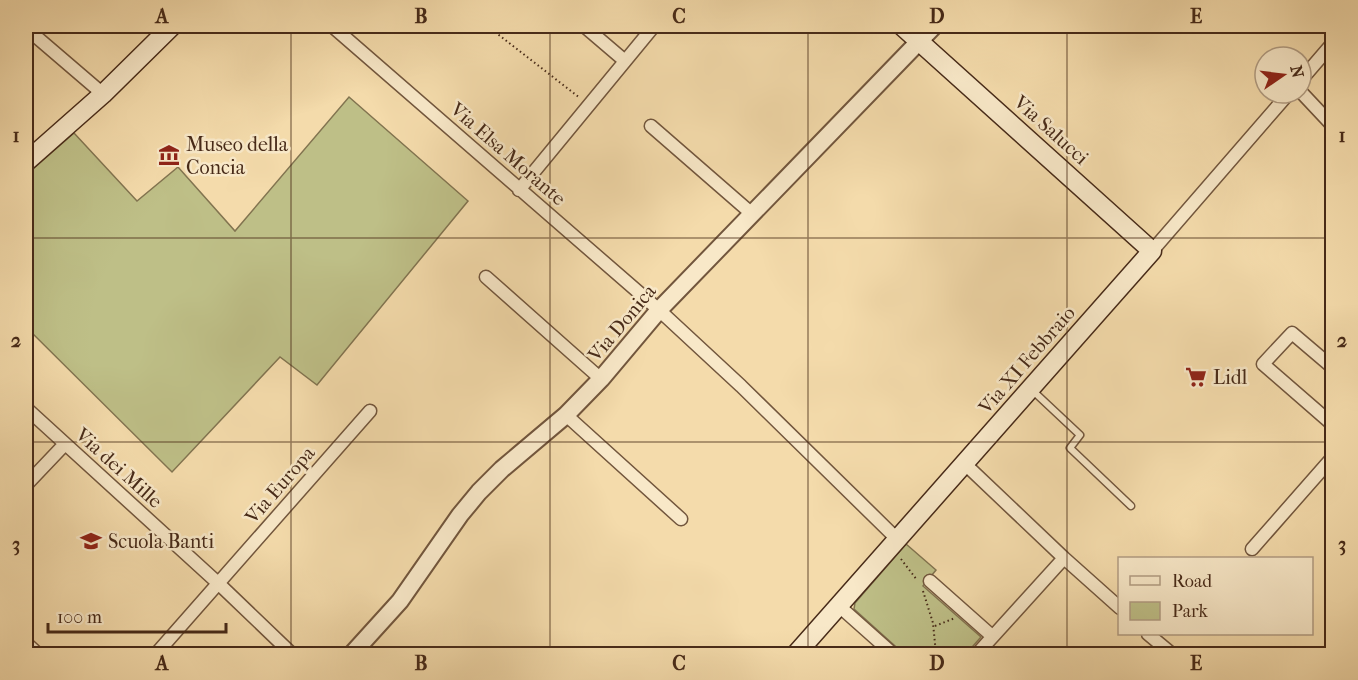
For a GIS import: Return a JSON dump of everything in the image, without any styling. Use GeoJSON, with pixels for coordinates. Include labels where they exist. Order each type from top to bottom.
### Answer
{"type":"FeatureCollection","features":[{"type":"Feature","properties":{"kind":"main road"},"geometry":{"type":"LineString","coordinates":[[26,162],[103,94],[172,26]]}},
{"type":"Feature","properties":{"kind":"main road","name":"Via Salucci"},"geometry":{"type":"LineString","coordinates":[[902,26],[1152,251]]}},
{"type":"Feature","properties":{"kind":"main road","name":"Via XI Febbraio"},"geometry":{"type":"LineString","coordinates":[[796,654],[1152,251]]}},
{"type":"Feature","properties":{"kind":"street","name":"Via Elsa Morante"},"geometry":{"type":"LineString","coordinates":[[332,26],[659,310],[741,386],[894,544]]}},
{"type":"Feature","properties":{"kind":"street"},"geometry":{"type":"LineString","coordinates":[[584,26],[625,61]]}},
{"type":"Feature","properties":{"kind":"street"},"geometry":{"type":"LineString","coordinates":[[519,190],[654,26]]}},
{"type":"Feature","properties":{"kind":"street","name":"Via Donica"},"geometry":{"type":"LineString","coordinates":[[352,654],[400,601],[460,515],[479,492],[502,469],[566,415],[601,379],[659,310],[934,26]]}},
{"type":"Feature","properties":{"kind":"street"},"geometry":{"type":"LineString","coordinates":[[26,28],[103,94]]}},
{"type":"Feature","properties":{"kind":"street"},"geometry":{"type":"LineString","coordinates":[[1313,66],[1332,44]]}},
{"type":"Feature","properties":{"kind":"street","name":"Via XI Febbraio"},"geometry":{"type":"LineString","coordinates":[[1152,251],[1279,105]]}},
{"type":"Feature","properties":{"kind":"street"},"geometry":{"type":"LineString","coordinates":[[1313,105],[1332,125]]}},
{"type":"Feature","properties":{"kind":"street"},"geometry":{"type":"LineString","coordinates":[[651,126],[751,213]]}},
{"type":"Feature","properties":{"kind":"street"},"geometry":{"type":"LineString","coordinates":[[486,277],[601,379]]}},
{"type":"Feature","properties":{"kind":"street"},"geometry":{"type":"LineString","coordinates":[[1332,367],[1292,333],[1263,364],[1332,424]]}},
{"type":"Feature","properties":{"kind":"street","name":"Via dei Mille"},"geometry":{"type":"LineString","coordinates":[[26,408],[219,584],[292,654]]}},
{"type":"Feature","properties":{"kind":"street","name":"Via Europa"},"geometry":{"type":"LineString","coordinates":[[156,654],[370,411]]}},
{"type":"Feature","properties":{"kind":"street"},"geometry":{"type":"LineString","coordinates":[[566,415],[681,519]]}},
{"type":"Feature","properties":{"kind":"street"},"geometry":{"type":"LineString","coordinates":[[26,485],[64,445]]}},
{"type":"Feature","properties":{"kind":"street"},"geometry":{"type":"LineString","coordinates":[[1252,549],[1332,458]]}},
{"type":"Feature","properties":{"kind":"street"},"geometry":{"type":"LineString","coordinates":[[965,464],[1118,607]]}},
{"type":"Feature","properties":{"kind":"street"},"geometry":{"type":"LineString","coordinates":[[977,654],[1064,558]]}},
{"type":"Feature","properties":{"kind":"street"},"geometry":{"type":"LineString","coordinates":[[930,581],[992,636]]}},
{"type":"Feature","properties":{"kind":"street"},"geometry":{"type":"LineString","coordinates":[[839,606],[893,654]]}},
{"type":"Feature","properties":{"kind":"street"},"geometry":{"type":"LineString","coordinates":[[1150,635],[1172,654]]}},
{"type":"Feature","properties":{"kind":"lane"},"geometry":{"type":"LineString","coordinates":[[1032,389],[1080,435],[1070,448],[1131,506]]}},
{"type":"Feature","properties":{"kind":"path"},"geometry":{"type":"LineString","coordinates":[[495,32],[589,105]]}},
{"type":"Feature","properties":{"kind":"path"},"geometry":{"type":"LineString","coordinates":[[894,544],[923,591],[934,626],[936,654]]}},
{"type":"Feature","properties":{"kind":"path"},"geometry":{"type":"LineString","coordinates":[[934,626],[965,612]]}},
{"type":"Feature","properties":{"kind":"green space"},"geometry":{"type":"Polygon","coordinates":[[[349,97],[468,201],[317,385],[280,357],[172,472],[26,327],[26,175],[74,133],[137,201],[178,167],[235,231],[349,97]]]}},
{"type":"Feature","properties":{"kind":"green space"},"geometry":{"type":"Polygon","coordinates":[[[906,544],[936,570],[923,586],[981,637],[966,654],[904,654],[854,609],[855,603],[906,544]]]}},
{"type":"Feature","properties":{"kind":"place","name":"Museo della Concia"},"geometry":{"type":"Point","coordinates":[169,155]}},
{"type":"Feature","properties":{"kind":"place","name":"Lidl"},"geometry":{"type":"Point","coordinates":[1196,377]}},
{"type":"Feature","properties":{"kind":"place","name":"Scuola Banti"},"geometry":{"type":"Point","coordinates":[91,541]}}]}
